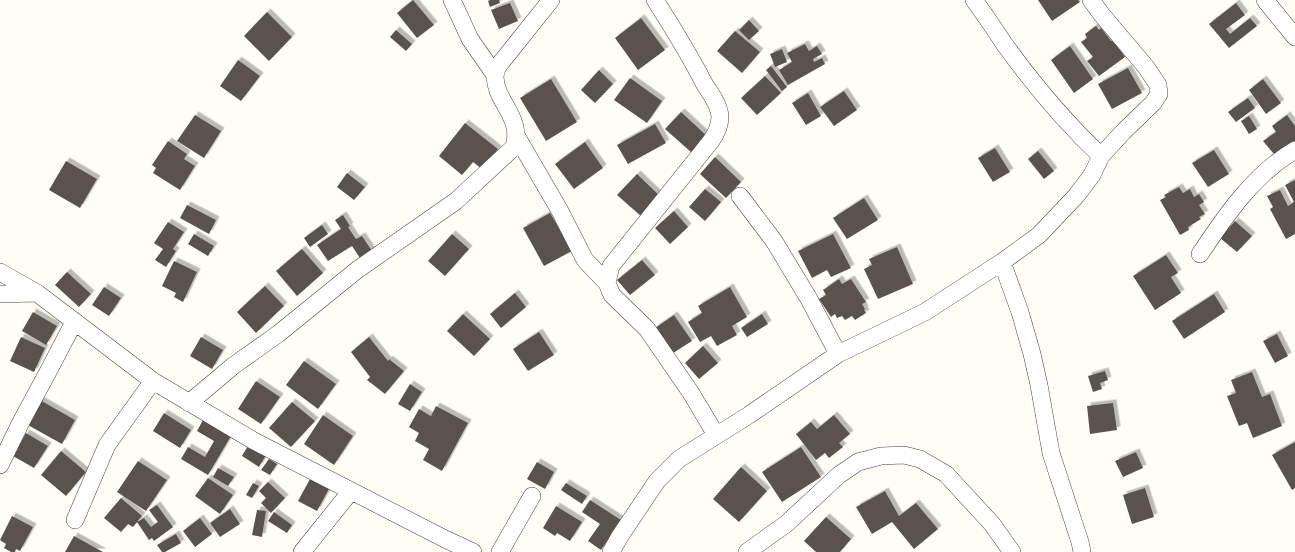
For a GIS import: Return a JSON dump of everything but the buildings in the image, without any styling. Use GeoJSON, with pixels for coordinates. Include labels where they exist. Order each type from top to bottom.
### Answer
{"type":"FeatureCollection","features":[{"type":"Feature","properties":{"kind":"street"},"geometry":{"type":"LineString","coordinates":[[452,0],[470,39],[495,75],[497,88],[512,116],[517,137],[560,211],[585,260],[606,283],[612,295],[647,329],[691,393],[716,435]]}},
{"type":"Feature","properties":{"kind":"street"},"geometry":{"type":"LineString","coordinates":[[495,75],[499,65],[551,0]]}},
{"type":"Feature","properties":{"kind":"street"},"geometry":{"type":"LineString","coordinates":[[606,283],[611,266],[711,141],[716,134],[719,124],[720,116],[716,104],[694,64],[655,0]]}},
{"type":"Feature","properties":{"kind":"street"},"geometry":{"type":"LineString","coordinates":[[974,0],[1005,45],[1054,106],[1077,133],[1101,156]]}},
{"type":"Feature","properties":{"kind":"street"},"geometry":{"type":"LineString","coordinates":[[611,552],[657,481],[679,459],[749,415],[838,354],[925,312],[1002,262],[1040,235],[1076,196],[1092,175],[1101,156],[1153,103],[1159,94],[1158,85],[1146,67],[1091,0]]}},
{"type":"Feature","properties":{"kind":"street"},"geometry":{"type":"LineString","coordinates":[[1265,0],[1295,37]]}},
{"type":"Feature","properties":{"kind":"street"},"geometry":{"type":"LineString","coordinates":[[189,402],[233,366],[278,334],[357,270],[456,202],[507,155],[514,147],[517,137]]}},
{"type":"Feature","properties":{"kind":"street"},"geometry":{"type":"LineString","coordinates":[[1200,254],[1224,218],[1260,176],[1295,150]]}},
{"type":"Feature","properties":{"kind":"street"},"geometry":{"type":"LineString","coordinates":[[740,196],[774,241],[809,300],[838,354]]}},
{"type":"Feature","properties":{"kind":"street"},"geometry":{"type":"LineString","coordinates":[[1002,262],[1020,312],[1032,354],[1051,453],[1082,552]]}},
{"type":"Feature","properties":{"kind":"street"},"geometry":{"type":"LineString","coordinates":[[0,272],[37,293],[153,381],[254,442],[351,491],[442,546],[473,552]]}},
{"type":"Feature","properties":{"kind":"street"},"geometry":{"type":"LineString","coordinates":[[0,294],[37,293]]}},
{"type":"Feature","properties":{"kind":"street"},"geometry":{"type":"LineString","coordinates":[[0,465],[74,322]]}},
{"type":"Feature","properties":{"kind":"street"},"geometry":{"type":"LineString","coordinates":[[76,520],[107,445],[153,381]]}},
{"type":"Feature","properties":{"kind":"street"},"geometry":{"type":"LineString","coordinates":[[747,552],[786,524],[839,475],[858,462],[881,456],[904,455],[920,459],[946,474],[992,524],[1012,552]]}},
{"type":"Feature","properties":{"kind":"street"},"geometry":{"type":"LineString","coordinates":[[302,552],[351,491]]}},
{"type":"Feature","properties":{"kind":"street"},"geometry":{"type":"LineString","coordinates":[[500,552],[532,496]]}}]}
